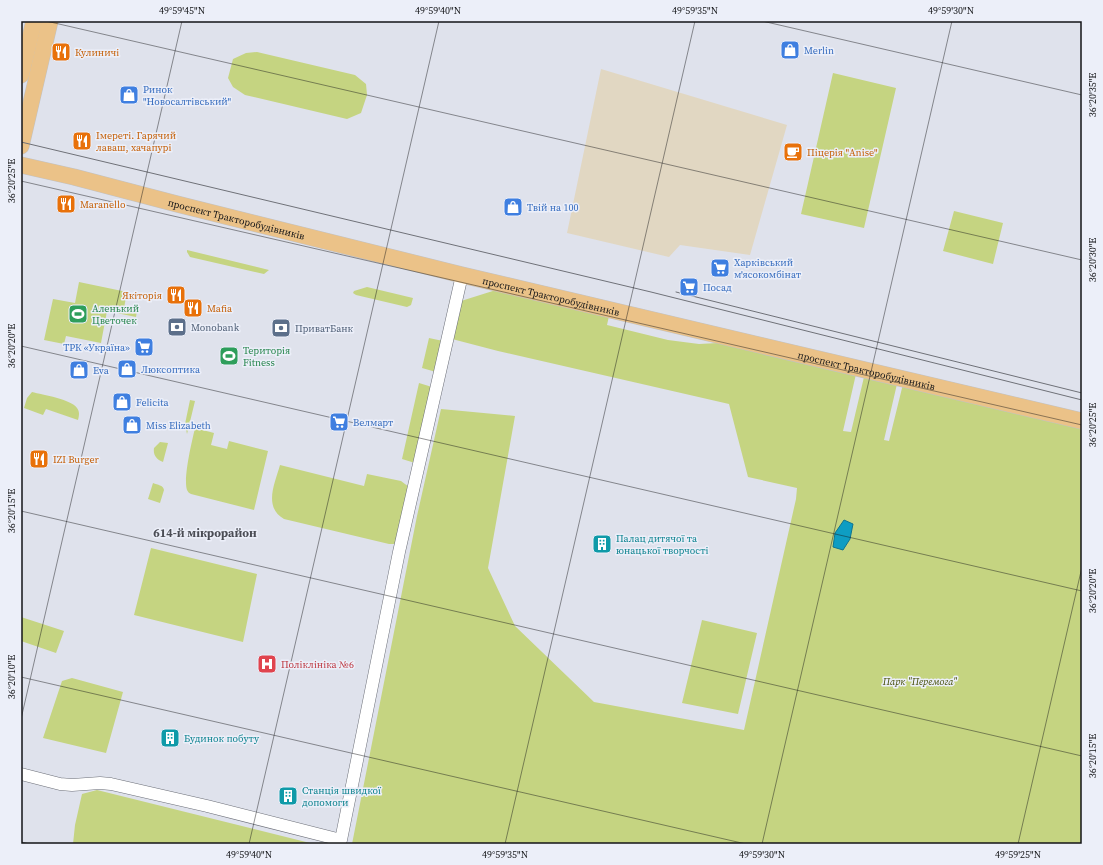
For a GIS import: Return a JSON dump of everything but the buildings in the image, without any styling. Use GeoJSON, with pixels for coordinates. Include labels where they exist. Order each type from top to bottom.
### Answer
{"type":"FeatureCollection","features":[{"type":"Feature","properties":{"kind":"main road"},"geometry":{"type":"LineString","coordinates":[[21,75],[34,21]]}},
{"type":"Feature","properties":{"kind":"main road"},"geometry":{"type":"LineString","coordinates":[[21,146],[50,21]]}},
{"type":"Feature","properties":{"kind":"main road","name":"проспект Тракторобудівників"},"geometry":{"type":"LineString","coordinates":[[21,165],[462,275],[1082,422]]}},
{"type":"Feature","properties":{"kind":"street"},"geometry":{"type":"LineString","coordinates":[[21,774],[60,784],[111,784],[207,806],[341,840],[399,552],[462,275]]}},
{"type":"Feature","properties":{"kind":"shaded area"},"geometry":{"type":"Polygon","coordinates":[[[601,69],[787,125],[750,255],[680,245],[669,257],[567,233],[601,69]]]}},
{"type":"Feature","properties":{"kind":"green space"},"geometry":{"type":"Polygon","coordinates":[[[257,52],[355,75],[366,84],[367,95],[361,113],[347,119],[245,95],[233,87],[228,78],[233,59],[246,53],[257,52]]]}},
{"type":"Feature","properties":{"kind":"green space"},"geometry":{"type":"Polygon","coordinates":[[[833,73],[896,88],[864,228],[801,214],[833,73]]]}},
{"type":"Feature","properties":{"kind":"green space"},"geometry":{"type":"Polygon","coordinates":[[[954,211],[1003,223],[993,264],[943,251],[954,211]]]}},
{"type":"Feature","properties":{"kind":"green space"},"geometry":{"type":"Polygon","coordinates":[[[187,250],[269,270],[264,274],[190,257],[187,250]]]}},
{"type":"Feature","properties":{"kind":"green space","name":"Аленький Цветочек"},"geometry":{"type":"Polygon","coordinates":[[[79,282],[127,292],[124,308],[137,311],[136,317],[107,311],[101,343],[66,336],[64,344],[44,340],[53,299],[75,303],[79,282]]]}},
{"type":"Feature","properties":{"kind":"green space"},"geometry":{"type":"Polygon","coordinates":[[[367,287],[413,298],[411,305],[407,307],[353,293],[354,291],[367,287]]]}},
{"type":"Feature","properties":{"kind":"green space","name":"Парк \"Перемога\""},"geometry":{"type":"Polygon","coordinates":[[[496,290],[609,316],[607,325],[668,340],[699,344],[718,343],[856,374],[843,431],[851,432],[864,377],[897,384],[884,440],[889,441],[903,384],[1082,427],[1082,844],[352,844],[417,516],[441,409],[515,416],[488,568],[515,626],[594,702],[744,730],[796,499],[797,488],[748,477],[729,404],[452,339],[461,301],[496,290]]]}},
{"type":"Feature","properties":{"kind":"green space"},"geometry":{"type":"Polygon","coordinates":[[[429,338],[443,341],[436,372],[422,368],[429,338]]]}},
{"type":"Feature","properties":{"kind":"green space"},"geometry":{"type":"Polygon","coordinates":[[[419,383],[432,387],[415,463],[402,459],[419,383]]]}},
{"type":"Feature","properties":{"kind":"green space"},"geometry":{"type":"Polygon","coordinates":[[[32,392],[63,400],[74,405],[79,411],[78,420],[46,409],[43,415],[24,408],[27,398],[32,392]]]}},
{"type":"Feature","properties":{"kind":"green space"},"geometry":{"type":"Polygon","coordinates":[[[190,400],[195,401],[187,434],[185,424],[190,400]]]}},
{"type":"Feature","properties":{"kind":"green space"},"geometry":{"type":"Polygon","coordinates":[[[195,428],[214,433],[211,445],[227,449],[229,441],[268,451],[254,510],[191,494],[187,490],[187,469],[195,428]]]}},
{"type":"Feature","properties":{"kind":"green space"},"geometry":{"type":"Polygon","coordinates":[[[160,442],[168,443],[163,462],[158,460],[154,453],[154,448],[160,442]]]}},
{"type":"Feature","properties":{"kind":"green space"},"geometry":{"type":"Polygon","coordinates":[[[280,465],[364,486],[367,474],[401,481],[409,487],[395,544],[389,544],[284,519],[274,508],[272,501],[272,494],[280,465]]]}},
{"type":"Feature","properties":{"kind":"green space"},"geometry":{"type":"Polygon","coordinates":[[[153,483],[163,487],[164,490],[160,503],[148,499],[153,483]]]}},
{"type":"Feature","properties":{"kind":"green space"},"geometry":{"type":"Polygon","coordinates":[[[151,548],[257,574],[243,642],[134,615],[151,548]]]}},
{"type":"Feature","properties":{"kind":"green space"},"geometry":{"type":"Polygon","coordinates":[[[21,617],[64,631],[56,653],[21,641],[21,617]]]}},
{"type":"Feature","properties":{"kind":"green space"},"geometry":{"type":"Polygon","coordinates":[[[702,620],[757,633],[738,714],[682,703],[702,620]]]}},
{"type":"Feature","properties":{"kind":"green space"},"geometry":{"type":"Polygon","coordinates":[[[72,678],[123,692],[106,753],[43,738],[62,681],[72,678]]]}},
{"type":"Feature","properties":{"kind":"green space"},"geometry":{"type":"Polygon","coordinates":[[[97,790],[314,844],[73,844],[75,825],[82,794],[97,790]]]}},
{"type":"Feature","properties":{"kind":"water"},"geometry":{"type":"Polygon","coordinates":[[[844,520],[853,524],[850,539],[843,550],[833,547],[835,533],[844,520]]]}},
{"type":"Feature","properties":{"kind":"tram line"},"geometry":{"type":"LineString","coordinates":[[21,142],[651,292],[1082,400]]}},
{"type":"Feature","properties":{"kind":"tram line"},"geometry":{"type":"LineString","coordinates":[[676,292],[1082,393]]}},
{"type":"Feature","properties":{"kind":"place","name":"Merlin"},"geometry":{"type":"Point","coordinates":[790,50]}},
{"type":"Feature","properties":{"kind":"place","name":"Кулиничі"},"geometry":{"type":"Point","coordinates":[61,52]}},
{"type":"Feature","properties":{"kind":"place","name":"Ринок \"Новосалтівський\""},"geometry":{"type":"Point","coordinates":[129,95]}},
{"type":"Feature","properties":{"kind":"place","name":"Імереті. Гарячий лаваш, хачапурі"},"geometry":{"type":"Point","coordinates":[82,141]}},
{"type":"Feature","properties":{"kind":"place","name":"Піцерія \"Anise\""},"geometry":{"type":"Point","coordinates":[793,152]}},
{"type":"Feature","properties":{"kind":"place","name":"Maranello"},"geometry":{"type":"Point","coordinates":[66,204]}},
{"type":"Feature","properties":{"kind":"place","name":"Твій на 100"},"geometry":{"type":"Point","coordinates":[513,207]}},
{"type":"Feature","properties":{"kind":"place","name":"Харківський м'ясокомбінат"},"geometry":{"type":"Point","coordinates":[720,268]}},
{"type":"Feature","properties":{"kind":"place","name":"Посад"},"geometry":{"type":"Point","coordinates":[689,287]}},
{"type":"Feature","properties":{"kind":"place","name":"Якіторія"},"geometry":{"type":"Point","coordinates":[176,295]}},
{"type":"Feature","properties":{"kind":"place","name":"Mafia"},"geometry":{"type":"Point","coordinates":[193,308]}},
{"type":"Feature","properties":{"kind":"place","name":"Аленький Цветочек"},"geometry":{"type":"Point","coordinates":[78,314]}},
{"type":"Feature","properties":{"kind":"place","name":"Monobank"},"geometry":{"type":"Point","coordinates":[177,327]}},
{"type":"Feature","properties":{"kind":"place","name":"ПриватБанк"},"geometry":{"type":"Point","coordinates":[281,328]}},
{"type":"Feature","properties":{"kind":"place","name":"ТРК «Україна»"},"geometry":{"type":"Point","coordinates":[144,347]}},
{"type":"Feature","properties":{"kind":"place","name":"Територія Fitness"},"geometry":{"type":"Point","coordinates":[229,356]}},
{"type":"Feature","properties":{"kind":"place","name":"Люксоптика"},"geometry":{"type":"Point","coordinates":[127,369]}},
{"type":"Feature","properties":{"kind":"place","name":"Eva"},"geometry":{"type":"Point","coordinates":[79,370]}},
{"type":"Feature","properties":{"kind":"place","name":"Felicita"},"geometry":{"type":"Point","coordinates":[122,402]}},
{"type":"Feature","properties":{"kind":"place","name":"Велмарт"},"geometry":{"type":"Point","coordinates":[339,422]}},
{"type":"Feature","properties":{"kind":"place","name":"Miss Elizabeth"},"geometry":{"type":"Point","coordinates":[132,425]}},
{"type":"Feature","properties":{"kind":"place","name":"IZI Burger"},"geometry":{"type":"Point","coordinates":[39,459]}},
{"type":"Feature","properties":{"kind":"place","name":"Палац дитячої та юнацької творчості"},"geometry":{"type":"Point","coordinates":[602,544]}},
{"type":"Feature","properties":{"kind":"place","name":"Поліклініка №6"},"geometry":{"type":"Point","coordinates":[267,664]}},
{"type":"Feature","properties":{"kind":"place","name":"Будинок побуту"},"geometry":{"type":"Point","coordinates":[170,738]}},
{"type":"Feature","properties":{"kind":"place","name":"Станція швидкої допомоги"},"geometry":{"type":"Point","coordinates":[288,796]}},
{"type":"Feature","properties":{"kind":"district","name":"614-й мікрорайон"},"geometry":{"type":"Point","coordinates":[205,533]}}]}
